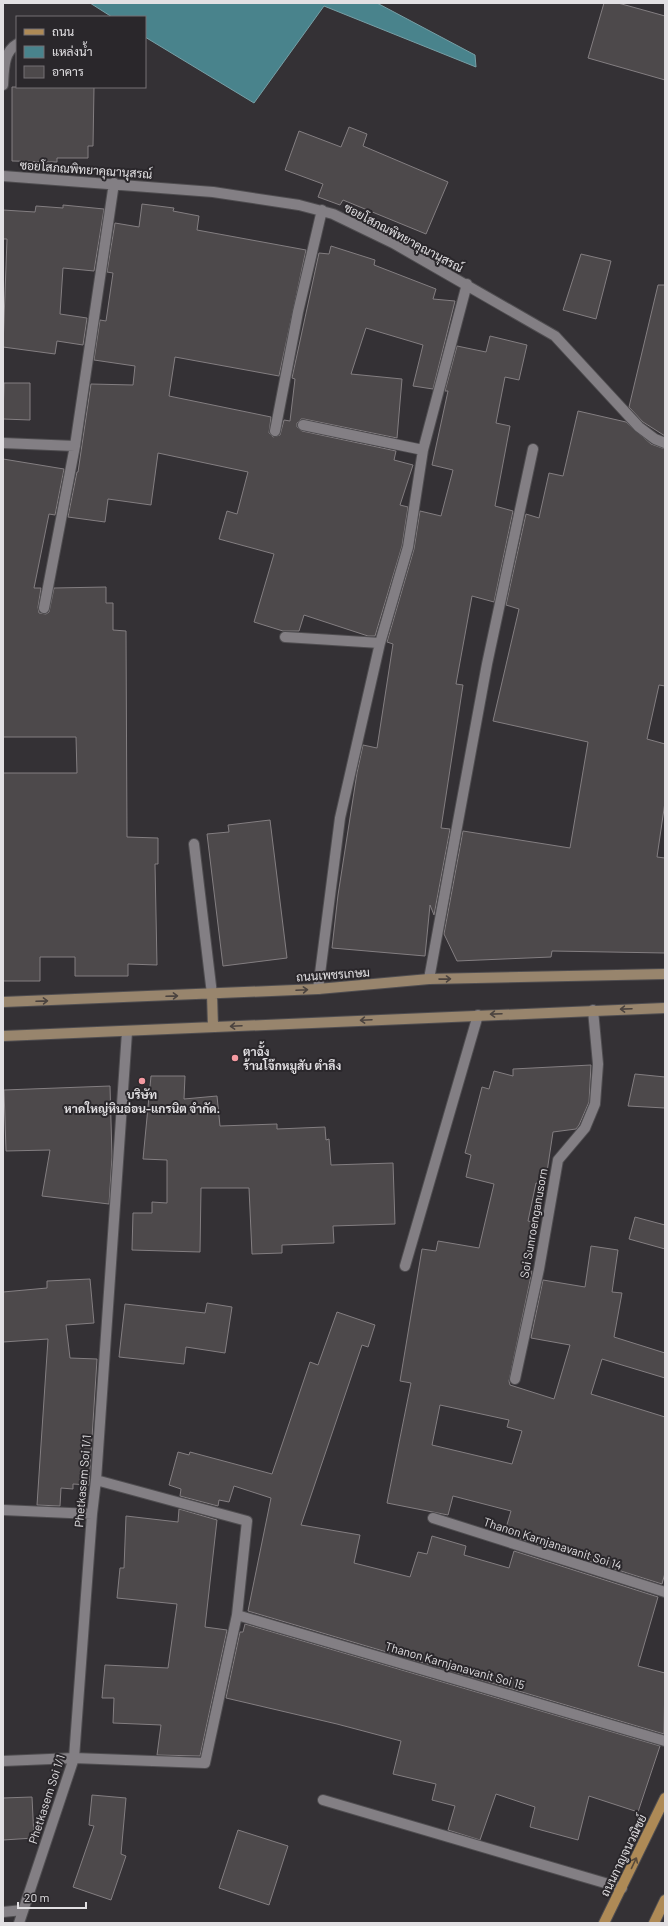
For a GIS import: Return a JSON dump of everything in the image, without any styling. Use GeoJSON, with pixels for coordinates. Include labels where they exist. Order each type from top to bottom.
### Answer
{"type":"FeatureCollection","features":[{"type":"Feature","properties":{"kind":"main road","name":"ถนนเพชรเกษม"},"geometry":{"type":"LineString","coordinates":[[3,1002],[318,989],[429,979],[665,974]]}},
{"type":"Feature","properties":{"kind":"main road"},"geometry":{"type":"LineString","coordinates":[[212,994],[213,1027]]}},
{"type":"Feature","properties":{"kind":"main road"},"geometry":{"type":"LineString","coordinates":[[3,1036],[127,1032],[478,1015],[665,1008]]}},
{"type":"Feature","properties":{"kind":"main road","name":"ถนนกาญจนวณิชย์"},"geometry":{"type":"LineString","coordinates":[[604,1923],[665,1798]]}},
{"type":"Feature","properties":{"kind":"main road"},"geometry":{"type":"LineString","coordinates":[[654,1923],[665,1900]]}},
{"type":"Feature","properties":{"kind":"street"},"geometry":{"type":"LineString","coordinates":[[3,85],[5,61],[13,46],[16,44]]}},
{"type":"Feature","properties":{"kind":"street"},"geometry":{"type":"LineString","coordinates":[[3,45],[8,55]]}},
{"type":"Feature","properties":{"kind":"street","name":"ซอยโสภณพิทยาคุณานุสรณ์"},"geometry":{"type":"LineString","coordinates":[[3,176],[114,183],[213,192],[264,198],[322,210],[370,231],[467,284],[560,340],[639,428],[655,440],[665,443]]}},
{"type":"Feature","properties":{"kind":"street"},"geometry":{"type":"LineString","coordinates":[[44,608],[75,446],[114,183]]}},
{"type":"Feature","properties":{"kind":"street"},"geometry":{"type":"LineString","coordinates":[[275,431],[298,312],[322,210]]}},
{"type":"Feature","properties":{"kind":"street"},"geometry":{"type":"LineString","coordinates":[[318,989],[340,818],[380,643],[408,548],[423,450],[467,284]]}},
{"type":"Feature","properties":{"kind":"street"},"geometry":{"type":"LineString","coordinates":[[303,425],[423,450]]}},
{"type":"Feature","properties":{"kind":"street"},"geometry":{"type":"LineString","coordinates":[[3,443],[75,446]]}},
{"type":"Feature","properties":{"kind":"street"},"geometry":{"type":"LineString","coordinates":[[429,979],[487,664],[533,449]]}},
{"type":"Feature","properties":{"kind":"street"},"geometry":{"type":"LineString","coordinates":[[285,637],[380,643]]}},
{"type":"Feature","properties":{"kind":"street"},"geometry":{"type":"LineString","coordinates":[[194,844],[212,994]]}},
{"type":"Feature","properties":{"kind":"street","name":"Soi Sunroenganusorn"},"geometry":{"type":"LineString","coordinates":[[515,1379],[539,1269],[558,1160],[585,1128],[595,1104],[598,1064],[593,1010]]}},
{"type":"Feature","properties":{"kind":"street"},"geometry":{"type":"LineString","coordinates":[[405,1266],[478,1015]]}},
{"type":"Feature","properties":{"kind":"street","name":"Phetkasem Soi 1/1"},"geometry":{"type":"LineString","coordinates":[[19,1923],[74,1758],[92,1514],[96,1480],[127,1032]]}},
{"type":"Feature","properties":{"kind":"street"},"geometry":{"type":"LineString","coordinates":[[3,1761],[74,1758],[205,1763],[237,1614],[247,1521],[96,1480]]}},
{"type":"Feature","properties":{"kind":"street"},"geometry":{"type":"LineString","coordinates":[[3,1510],[92,1514]]}},
{"type":"Feature","properties":{"kind":"street","name":"Thanon Karnjanavanit Soi 14"},"geometry":{"type":"LineString","coordinates":[[433,1518],[665,1592]]}},
{"type":"Feature","properties":{"kind":"street","name":"Thanon Karnjanavanit Soi 15"},"geometry":{"type":"LineString","coordinates":[[237,1614],[665,1741]]}},
{"type":"Feature","properties":{"kind":"street"},"geometry":{"type":"LineString","coordinates":[[323,1800],[622,1888]]}},
{"type":"Feature","properties":{"kind":"street"},"geometry":{"type":"LineString","coordinates":[[3,1912],[24,1910]]}},
{"type":"Feature","properties":{"kind":"water"},"geometry":{"type":"Polygon","coordinates":[[[90,3],[377,3],[475,55],[476,67],[324,6],[254,103],[146,38],[146,16],[110,16],[90,3]]]}},
{"type":"Feature","properties":{"kind":"building"},"geometry":{"type":"Polygon","coordinates":[[[604,3],[618,3],[665,16],[665,80],[588,58],[604,3]]]}},
{"type":"Feature","properties":{"kind":"building"},"geometry":{"type":"Polygon","coordinates":[[[12,87],[94,88],[93,146],[88,146],[88,158],[57,158],[57,162],[12,161],[12,87]]]}},
{"type":"Feature","properties":{"kind":"building"},"geometry":{"type":"Polygon","coordinates":[[[349,127],[367,134],[363,146],[448,182],[426,234],[343,200],[340,205],[318,197],[323,184],[285,170],[299,131],[341,147],[349,127]]]}},
{"type":"Feature","properties":{"kind":"building"},"geometry":{"type":"Polygon","coordinates":[[[142,204],[174,208],[173,211],[199,216],[197,230],[306,250],[279,376],[175,357],[169,396],[271,417],[269,433],[273,437],[280,435],[284,420],[290,421],[295,379],[292,378],[319,253],[329,254],[331,246],[375,260],[374,265],[436,289],[433,299],[455,301],[433,389],[413,386],[423,345],[366,328],[351,374],[402,379],[397,438],[304,419],[301,419],[297,423],[297,427],[302,431],[396,451],[394,460],[413,465],[400,505],[408,507],[402,546],[375,636],[368,636],[304,615],[299,631],[283,631],[254,622],[274,554],[219,539],[227,511],[237,514],[248,472],[158,453],[151,505],[108,499],[105,522],[68,517],[78,472],[91,384],[133,385],[135,366],[94,360],[100,320],[106,321],[113,273],[107,272],[115,223],[139,227],[142,204]]]}},
{"type":"Feature","properties":{"kind":"building"},"geometry":{"type":"Polygon","coordinates":[[[63,205],[104,209],[94,271],[63,268],[60,314],[87,318],[83,345],[57,341],[55,354],[3,347],[7,239],[3,239],[3,210],[35,212],[36,206],[63,208],[63,205]]]}},
{"type":"Feature","properties":{"kind":"building"},"geometry":{"type":"Polygon","coordinates":[[[581,254],[611,261],[596,319],[563,310],[581,254]]]}},
{"type":"Feature","properties":{"kind":"building"},"geometry":{"type":"Polygon","coordinates":[[[658,285],[665,285],[665,436],[643,422],[629,407],[658,285]]]}},
{"type":"Feature","properties":{"kind":"building"},"geometry":{"type":"Polygon","coordinates":[[[490,336],[527,345],[519,380],[505,377],[496,423],[510,426],[495,506],[513,511],[494,602],[472,596],[456,684],[463,685],[441,828],[450,829],[434,915],[430,905],[425,956],[332,948],[338,895],[357,773],[363,745],[377,748],[393,644],[387,642],[414,549],[420,511],[441,516],[453,470],[432,465],[448,391],[445,391],[457,346],[486,352],[490,336]]]}},
{"type":"Feature","properties":{"kind":"building"},"geometry":{"type":"Polygon","coordinates":[[[4,383],[30,383],[30,420],[3,419],[4,383]]]}},
{"type":"Feature","properties":{"kind":"building"},"geometry":{"type":"Polygon","coordinates":[[[578,411],[626,422],[651,444],[665,449],[665,686],[659,685],[647,739],[665,744],[665,802],[657,857],[665,858],[665,953],[552,951],[551,957],[457,961],[444,934],[463,831],[570,848],[588,742],[493,721],[519,609],[506,605],[526,514],[539,518],[549,473],[563,476],[578,411]]]}},
{"type":"Feature","properties":{"kind":"building"},"geometry":{"type":"Polygon","coordinates":[[[3,459],[64,469],[55,515],[49,514],[34,588],[41,588],[38,607],[39,613],[46,614],[49,612],[54,588],[106,587],[106,603],[113,603],[113,630],[126,631],[127,837],[158,838],[158,864],[155,864],[157,965],[128,964],[128,976],[75,976],[75,957],[40,957],[40,981],[3,981],[3,773],[77,773],[76,737],[3,737],[3,459]]]}},
{"type":"Feature","properties":{"kind":"building"},"geometry":{"type":"Polygon","coordinates":[[[270,820],[287,958],[223,966],[207,834],[229,832],[228,825],[270,820]]]}},
{"type":"Feature","properties":{"kind":"building"},"geometry":{"type":"Polygon","coordinates":[[[591,1065],[589,1102],[579,1125],[576,1129],[553,1132],[545,1185],[536,1183],[528,1221],[537,1223],[526,1270],[532,1271],[509,1381],[510,1385],[554,1399],[570,1345],[531,1338],[543,1280],[585,1287],[591,1246],[618,1250],[612,1292],[622,1293],[614,1337],[665,1353],[665,1378],[602,1359],[591,1394],[665,1417],[665,1573],[662,1584],[517,1538],[519,1531],[506,1528],[511,1511],[453,1496],[448,1515],[387,1503],[411,1383],[400,1381],[422,1249],[436,1251],[438,1241],[479,1248],[494,1184],[466,1177],[471,1155],[465,1153],[482,1087],[489,1089],[494,1071],[513,1076],[513,1069],[591,1065]],[[440,1405],[432,1445],[512,1464],[522,1431],[507,1427],[509,1420],[440,1405]]]}},
{"type":"Feature","properties":{"kind":"building"},"geometry":{"type":"Polygon","coordinates":[[[635,1074],[665,1077],[665,1108],[628,1106],[635,1074]]]}},
{"type":"Feature","properties":{"kind":"building"},"geometry":{"type":"Polygon","coordinates":[[[151,1076],[185,1076],[184,1099],[217,1096],[220,1126],[277,1124],[277,1129],[325,1127],[326,1140],[329,1139],[331,1165],[393,1163],[395,1224],[333,1226],[334,1243],[282,1245],[282,1253],[252,1254],[249,1188],[201,1188],[200,1252],[132,1250],[133,1213],[152,1213],[152,1202],[167,1203],[167,1160],[143,1159],[151,1076]]]}},
{"type":"Feature","properties":{"kind":"building"},"geometry":{"type":"Polygon","coordinates":[[[110,1086],[112,1157],[109,1204],[42,1196],[50,1150],[6,1151],[4,1090],[110,1086]]]}},
{"type":"Feature","properties":{"kind":"building"},"geometry":{"type":"Polygon","coordinates":[[[635,1217],[665,1225],[665,1249],[629,1239],[635,1217]]]}},
{"type":"Feature","properties":{"kind":"building"},"geometry":{"type":"Polygon","coordinates":[[[90,1279],[94,1323],[66,1325],[70,1358],[97,1359],[89,1485],[73,1484],[73,1489],[61,1488],[60,1506],[37,1505],[48,1339],[3,1342],[3,1292],[47,1288],[47,1281],[90,1279]]]}},
{"type":"Feature","properties":{"kind":"building"},"geometry":{"type":"Polygon","coordinates":[[[207,1303],[232,1307],[225,1353],[186,1347],[184,1364],[119,1357],[125,1304],[205,1313],[207,1303]]]}},
{"type":"Feature","properties":{"kind":"building"},"geometry":{"type":"Polygon","coordinates":[[[337,1312],[375,1325],[368,1347],[362,1345],[301,1525],[360,1535],[354,1563],[410,1577],[418,1552],[427,1554],[432,1536],[466,1546],[464,1555],[509,1568],[514,1551],[658,1597],[638,1666],[665,1673],[664,1734],[248,1611],[271,1498],[234,1486],[229,1502],[219,1500],[218,1506],[180,1496],[181,1489],[169,1485],[178,1452],[189,1455],[190,1452],[272,1474],[310,1362],[318,1365],[337,1312]]]}},
{"type":"Feature","properties":{"kind":"building"},"geometry":{"type":"Polygon","coordinates":[[[179,1509],[217,1520],[205,1627],[227,1630],[200,1756],[157,1755],[161,1725],[113,1723],[114,1698],[102,1698],[105,1665],[168,1668],[177,1604],[117,1598],[120,1568],[124,1568],[126,1516],[178,1522],[179,1509]]]}},
{"type":"Feature","properties":{"kind":"building"},"geometry":{"type":"Polygon","coordinates":[[[245,1624],[660,1746],[638,1812],[589,1796],[578,1840],[530,1827],[535,1807],[496,1794],[480,1840],[448,1830],[455,1806],[432,1800],[436,1784],[393,1774],[401,1741],[337,1724],[226,1698],[240,1632],[243,1632],[245,1624]]]}},
{"type":"Feature","properties":{"kind":"building"},"geometry":{"type":"Polygon","coordinates":[[[92,1795],[126,1798],[121,1854],[126,1856],[111,1900],[73,1887],[94,1826],[89,1825],[92,1795]]]}},
{"type":"Feature","properties":{"kind":"building"},"geometry":{"type":"Polygon","coordinates":[[[32,1797],[34,1838],[3,1840],[3,1798],[32,1797]]]}},
{"type":"Feature","properties":{"kind":"building"},"geometry":{"type":"Polygon","coordinates":[[[238,1830],[288,1846],[269,1905],[219,1888],[238,1830]]]}},
{"type":"Feature","properties":{"kind":"place","name":"ตาฉั้ง ร้านโจ๊กหมูสับ ตำลึง"},"geometry":{"type":"Point","coordinates":[235,1058]}},
{"type":"Feature","properties":{"kind":"place","name":"บริษัท หาดใหญ่หินอ่อน-แกรนิต จำกัด."},"geometry":{"type":"Point","coordinates":[142,1081]}}]}
